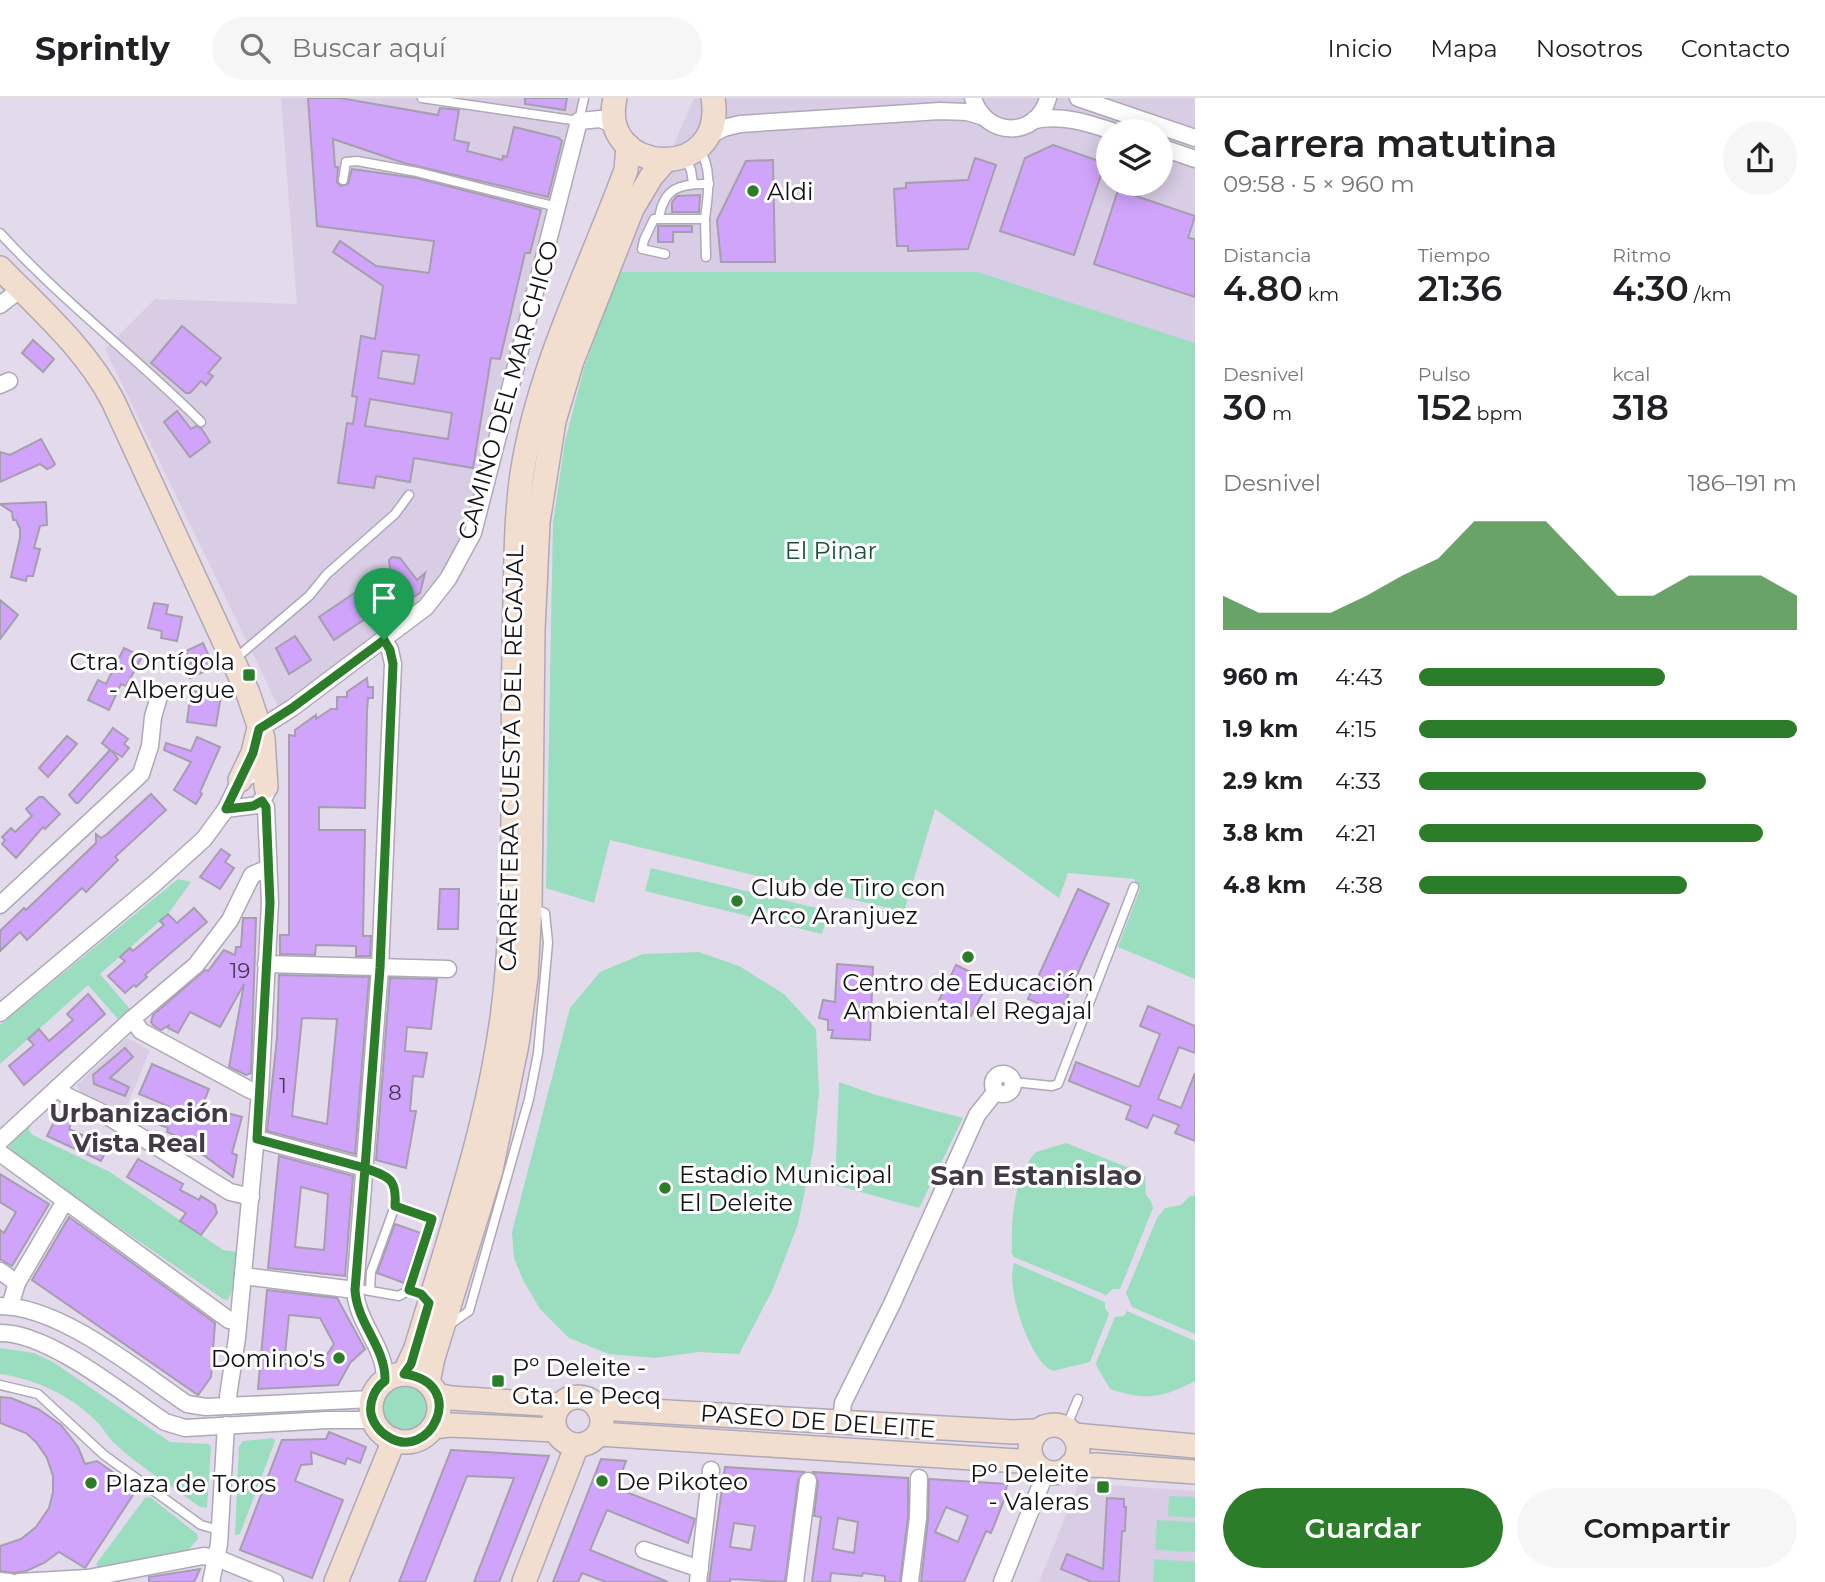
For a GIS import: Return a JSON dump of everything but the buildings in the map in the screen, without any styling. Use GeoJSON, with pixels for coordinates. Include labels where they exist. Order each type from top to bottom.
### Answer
{"type":"FeatureCollection","features":[{"type":"Feature","properties":{"kind":"main road"},"geometry":{"type":"LineString","coordinates":[[615,98],[615,125],[628,146],[645,157],[689,150],[713,124],[713,98]]}},
{"type":"Feature","properties":{"kind":"main road","name":"CARRETERA CUESTA DEL REGAJAL"},"geometry":{"type":"LineString","coordinates":[[387,1385],[411,1364],[429,1303],[445,1215],[485,1110],[499,1038],[512,903],[514,631],[518,519],[523,473],[534,415],[553,355],[622,181],[628,146]]}},
{"type":"Feature","properties":{"kind":"main road","name":"CARRETERA CUESTA DEL REGAJAL"},"geometry":{"type":"LineString","coordinates":[[433,1388],[441,1331],[478,1214],[503,1114],[525,990],[530,906],[533,630],[537,535],[554,421],[572,361],[632,209],[651,177],[689,150]]}},
{"type":"Feature","properties":{"kind":"main road"},"geometry":{"type":"LineString","coordinates":[[0,268],[69,338],[106,386],[248,693],[263,738],[259,798]]}},
{"type":"Feature","properties":{"kind":"main road"},"geometry":{"type":"LineString","coordinates":[[238,785],[253,753],[259,729]]}},
{"type":"Feature","properties":{"kind":"main road"},"geometry":{"type":"LineString","coordinates":[[433,1388],[439,1414],[433,1427],[423,1436],[414,1441],[394,1440],[386,1436],[374,1423],[371,1414],[387,1385],[419,1377],[451,1398],[558,1405]]}},
{"type":"Feature","properties":{"kind":"main road"},"geometry":{"type":"LineString","coordinates":[[569,1398],[586,1398],[598,1408],[602,1421],[599,1433],[589,1442],[577,1445],[564,1441],[555,1430],[554,1415],[558,1405],[569,1398]]}},
{"type":"Feature","properties":{"kind":"main road","name":"PASEO DE DELEITE"},"geometry":{"type":"LineString","coordinates":[[598,1408],[1013,1432],[1037,1431]]}},
{"type":"Feature","properties":{"kind":"main road"},"geometry":{"type":"LineString","coordinates":[[433,1427],[450,1425],[555,1430]]}},
{"type":"Feature","properties":{"kind":"main road"},"geometry":{"type":"LineString","coordinates":[[1070,1432],[1078,1451],[1070,1466],[1063,1471],[1040,1467],[1030,1446],[1037,1431],[1051,1425],[1070,1432],[1195,1446]]}},
{"type":"Feature","properties":{"kind":"main road","name":"PASEO DE DELEITE"},"geometry":{"type":"LineString","coordinates":[[599,1433],[1040,1467]]}},
{"type":"Feature","properties":{"kind":"main road"},"geometry":{"type":"LineString","coordinates":[[336,1582],[394,1440]]}},
{"type":"Feature","properties":{"kind":"main road"},"geometry":{"type":"LineString","coordinates":[[524,1582],[577,1445]]}},
{"type":"Feature","properties":{"kind":"main road"},"geometry":{"type":"LineString","coordinates":[[1070,1466],[1097,1465],[1195,1472]]}},
{"type":"Feature","properties":{"kind":"street"},"geometry":{"type":"LineString","coordinates":[[973,98],[984,117]]}},
{"type":"Feature","properties":{"kind":"street"},"geometry":{"type":"LineString","coordinates":[[1034,120],[1042,112],[1048,98]]}},
{"type":"Feature","properties":{"kind":"street"},"geometry":{"type":"LineString","coordinates":[[1077,98],[1195,138]]}},
{"type":"Feature","properties":{"kind":"street"},"geometry":{"type":"LineString","coordinates":[[689,150],[723,128],[740,124],[940,111],[967,112],[984,117],[1003,128],[1014,128],[1034,120],[1052,117],[1079,120],[1096,126]]}},
{"type":"Feature","properties":{"kind":"street"},"geometry":{"type":"LineString","coordinates":[[579,121],[600,119],[615,125]]}},
{"type":"Feature","properties":{"kind":"street","name":"CAMINO DEL MAR CHICO"},"geometry":{"type":"LineString","coordinates":[[259,729],[292,708],[426,607],[448,579],[473,533],[559,208],[579,121]]}},
{"type":"Feature","properties":{"kind":"street"},"geometry":{"type":"LineString","coordinates":[[1173,151],[1195,159]]}},
{"type":"Feature","properties":{"kind":"street"},"geometry":{"type":"LineString","coordinates":[[0,305],[21,289]]}},
{"type":"Feature","properties":{"kind":"street"},"geometry":{"type":"LineString","coordinates":[[65,1201],[5,1306],[31,1311],[67,1324],[187,1404],[206,1407],[230,1406],[387,1385],[383,1358],[355,1305],[362,1290],[365,1168],[380,968],[393,664],[390,650],[384,640]]}},
{"type":"Feature","properties":{"kind":"street"},"geometry":{"type":"LineString","coordinates":[[0,905],[141,774],[150,746],[153,717],[160,693]]}},
{"type":"Feature","properties":{"kind":"street"},"geometry":{"type":"LineString","coordinates":[[0,1013],[204,839],[226,809],[238,785],[249,775],[260,778],[259,798],[266,807],[270,903],[257,1139],[228,1396],[230,1406]]}},
{"type":"Feature","properties":{"kind":"street"},"geometry":{"type":"LineString","coordinates":[[238,785],[239,800],[259,798]]}},
{"type":"Feature","properties":{"kind":"street"},"geometry":{"type":"LineString","coordinates":[[226,809],[259,798]]}},
{"type":"Feature","properties":{"kind":"street"},"geometry":{"type":"LineString","coordinates":[[0,1141],[132,1019],[196,965],[230,920],[252,875],[268,868]]}},
{"type":"Feature","properties":{"kind":"street"},"geometry":{"type":"LineString","coordinates":[[266,964],[448,969]]}},
{"type":"Feature","properties":{"kind":"street"},"geometry":{"type":"LineString","coordinates":[[132,1019],[141,1031],[260,1093]]}},
{"type":"Feature","properties":{"kind":"street"},"geometry":{"type":"LineString","coordinates":[[841,1422],[843,1403],[892,1304],[977,1115],[996,1091],[1008,1093],[1013,1089],[1014,1082]]}},
{"type":"Feature","properties":{"kind":"street"},"geometry":{"type":"LineString","coordinates":[[57,1088],[230,1192],[251,1197]]}},
{"type":"Feature","properties":{"kind":"street"},"geometry":{"type":"LineString","coordinates":[[257,1139],[365,1168]]}},
{"type":"Feature","properties":{"kind":"street"},"geometry":{"type":"LineString","coordinates":[[0,1153],[229,1320],[238,1321]]}},
{"type":"Feature","properties":{"kind":"street"},"geometry":{"type":"LineString","coordinates":[[0,1271],[17,1283]]}},
{"type":"Feature","properties":{"kind":"street"},"geometry":{"type":"LineString","coordinates":[[243,1276],[362,1290]]}},
{"type":"Feature","properties":{"kind":"street"},"geometry":{"type":"LineString","coordinates":[[0,1333],[27,1336],[55,1348],[165,1422],[185,1428],[327,1420],[366,1420],[374,1423]]}},
{"type":"Feature","properties":{"kind":"street"},"geometry":{"type":"LineString","coordinates":[[211,1582],[217,1558],[226,1426]]}},
{"type":"Feature","properties":{"kind":"street"},"geometry":{"type":"LineString","coordinates":[[1002,1582],[1039,1495],[1040,1467]]}},
{"type":"Feature","properties":{"kind":"street"},"geometry":{"type":"LineString","coordinates":[[643,1550],[699,1576],[712,1470]]}},
{"type":"Feature","properties":{"kind":"street"},"geometry":{"type":"LineString","coordinates":[[910,1582],[918,1518],[919,1478]]}},
{"type":"Feature","properties":{"kind":"street"},"geometry":{"type":"LineString","coordinates":[[795,1582],[808,1481]]}},
{"type":"Feature","properties":{"kind":"street"},"geometry":{"type":"LineString","coordinates":[[19,1582],[69,1581],[202,1556],[217,1558],[275,1582]]}},
{"type":"Feature","properties":{"kind":"street"},"geometry":{"type":"LineString","coordinates":[[0,1581],[10,1582]]}},
{"type":"Feature","properties":{"kind":"lane"},"geometry":{"type":"LineString","coordinates":[[422,98],[579,121],[584,98]]}},
{"type":"Feature","properties":{"kind":"lane"},"geometry":{"type":"LineString","coordinates":[[689,150],[694,183]]}},
{"type":"Feature","properties":{"kind":"lane"},"geometry":{"type":"LineString","coordinates":[[689,150],[707,161],[709,184],[705,219],[706,257]]}},
{"type":"Feature","properties":{"kind":"lane"},"geometry":{"type":"LineString","coordinates":[[343,180],[346,162],[357,161],[417,172],[559,208]]}},
{"type":"Feature","properties":{"kind":"lane"},"geometry":{"type":"LineString","coordinates":[[659,219],[661,204],[668,193],[694,183],[709,184]]}},
{"type":"Feature","properties":{"kind":"lane"},"geometry":{"type":"LineString","coordinates":[[665,254],[642,248],[654,219],[705,219]]}},
{"type":"Feature","properties":{"kind":"lane"},"geometry":{"type":"LineString","coordinates":[[0,233],[44,279],[201,422]]}},
{"type":"Feature","properties":{"kind":"lane"},"geometry":{"type":"LineString","coordinates":[[232,656],[242,653],[309,596],[337,565],[395,514],[409,495]]}},
{"type":"Feature","properties":{"kind":"lane"},"geometry":{"type":"LineString","coordinates":[[1014,1082],[1052,1086],[1058,1084],[1134,887]]}},
{"type":"Feature","properties":{"kind":"lane"},"geometry":{"type":"LineString","coordinates":[[365,1168],[386,1175],[396,1190],[395,1206],[372,1272],[362,1290],[398,1296],[409,1290],[445,1215],[395,1206]]}},
{"type":"Feature","properties":{"kind":"lane"},"geometry":{"type":"LineString","coordinates":[[409,1290],[421,1294],[429,1303]]}},
{"type":"Feature","properties":{"kind":"lane"},"geometry":{"type":"LineString","coordinates":[[0,1385],[38,1394],[104,1455],[201,1525],[219,1530]]}},
{"type":"Feature","properties":{"kind":"lane"},"geometry":{"type":"LineString","coordinates":[[1070,1432],[1077,1399]]}},
{"type":"Feature","properties":{"kind":"shaded area"},"geometry":{"type":"Polygon","coordinates":[[[281,98],[580,98],[466,530],[443,575],[424,600],[278,706],[105,349],[155,299],[297,304],[281,98]]]}},
{"type":"Feature","properties":{"kind":"shaded area"},"geometry":{"type":"Polygon","coordinates":[[[694,98],[1195,98],[1195,343],[978,272],[619,272],[694,98]]]}},
{"type":"Feature","properties":{"kind":"shaded area"},"geometry":{"type":"Polygon","coordinates":[[[127,1038],[150,1050],[124,1113],[80,1092],[77,1085],[127,1038]]]}},
{"type":"Feature","properties":{"kind":"shaded area"},"geometry":{"type":"Polygon","coordinates":[[[1079,1483],[1195,1491],[1195,1582],[1039,1582],[1079,1483]]]}},
{"type":"Feature","properties":{"kind":"green space","name":"El Pinar"},"geometry":{"type":"Polygon","coordinates":[[[619,272],[978,272],[1195,343],[1195,979],[1118,947],[1140,889],[1134,879],[1068,873],[1059,898],[935,809],[904,912],[610,840],[594,903],[546,888],[553,523],[565,441],[584,368],[619,272]]]}},
{"type":"Feature","properties":{"kind":"green space","name":"Club de Tiro con Arco Aranjuez"},"geometry":{"type":"Polygon","coordinates":[[[651,868],[829,911],[822,934],[645,891],[651,868]]]}},
{"type":"Feature","properties":{"kind":"green space"},"geometry":{"type":"Polygon","coordinates":[[[178,879],[191,882],[168,914],[100,974],[130,1009],[118,1019],[88,985],[0,1064],[0,1025],[178,879]]]}},
{"type":"Feature","properties":{"kind":"green space","name":"Estadio Municipal El Deleite"},"geometry":{"type":"Polygon","coordinates":[[[699,952],[739,966],[784,994],[816,1029],[819,1093],[813,1151],[798,1224],[773,1289],[739,1354],[699,1352],[655,1358],[609,1354],[569,1338],[540,1309],[514,1258],[512,1232],[570,1008],[600,972],[643,954],[699,952]]]}},
{"type":"Feature","properties":{"kind":"green space"},"geometry":{"type":"Polygon","coordinates":[[[839,1082],[876,1095],[963,1118],[919,1208],[835,1185],[839,1082]]]}},
{"type":"Feature","properties":{"kind":"green space"},"geometry":{"type":"Polygon","coordinates":[[[30,1125],[29,1131],[33,1135],[110,1172],[223,1250],[237,1252],[233,1288],[228,1300],[10,1152],[9,1146],[30,1125]]]}},
{"type":"Feature","properties":{"kind":"green space"},"geometry":{"type":"Polygon","coordinates":[[[1066,1143],[1145,1176],[1146,1195],[1153,1208],[1120,1289],[1113,1289],[1106,1295],[1014,1257],[1012,1253],[1013,1214],[1022,1174],[1036,1152],[1066,1143]]]}},
{"type":"Feature","properties":{"kind":"green space"},"geometry":{"type":"Polygon","coordinates":[[[1190,1196],[1195,1196],[1195,1334],[1132,1307],[1126,1293],[1157,1218],[1165,1208],[1181,1205],[1190,1196]]]}},
{"type":"Feature","properties":{"kind":"green space"},"geometry":{"type":"Polygon","coordinates":[[[1014,1263],[1105,1302],[1109,1314],[1090,1362],[1053,1371],[1044,1365],[1028,1339],[1016,1305],[1012,1274],[1014,1263]]]}},
{"type":"Feature","properties":{"kind":"green space"},"geometry":{"type":"Polygon","coordinates":[[[1127,1311],[1195,1341],[1195,1381],[1154,1396],[1134,1395],[1110,1389],[1096,1363],[1115,1317],[1124,1316],[1127,1311]]]}},
{"type":"Feature","properties":{"kind":"green space"},"geometry":{"type":"Polygon","coordinates":[[[0,1348],[34,1353],[53,1362],[170,1442],[211,1446],[207,1508],[200,1507],[133,1459],[113,1442],[90,1415],[67,1398],[28,1380],[0,1374],[0,1348]]]}},
{"type":"Feature","properties":{"kind":"green space"},"geometry":{"type":"Polygon","coordinates":[[[404,1385],[421,1391],[427,1408],[421,1425],[404,1431],[387,1425],[381,1408],[387,1391],[404,1385]]]}},
{"type":"Feature","properties":{"kind":"green space"},"geometry":{"type":"Polygon","coordinates":[[[273,1438],[275,1441],[240,1534],[235,1535],[239,1446],[243,1441],[273,1438]]]}},
{"type":"Feature","properties":{"kind":"green space"},"geometry":{"type":"Polygon","coordinates":[[[1169,1496],[1195,1497],[1195,1518],[1168,1516],[1169,1496]]]}},
{"type":"Feature","properties":{"kind":"green space"},"geometry":{"type":"Polygon","coordinates":[[[150,1497],[197,1534],[198,1539],[187,1551],[99,1568],[96,1564],[145,1498],[150,1497]]]}},
{"type":"Feature","properties":{"kind":"green space"},"geometry":{"type":"Polygon","coordinates":[[[1157,1520],[1195,1522],[1195,1552],[1155,1550],[1157,1520]]]}},
{"type":"Feature","properties":{"kind":"green space"},"geometry":{"type":"Polygon","coordinates":[[[1154,1559],[1195,1562],[1195,1582],[1153,1582],[1154,1559]]]}},
{"type":"Feature","properties":{"kind":"place","name":"Aldi"},"geometry":{"type":"Point","coordinates":[753,191]}},
{"type":"Feature","properties":{"kind":"place","name":"Ctra. Ontígola - Albergue"},"geometry":{"type":"Point","coordinates":[249,675]}},
{"type":"Feature","properties":{"kind":"place","name":"Club de Tiro con Arco Aranjuez"},"geometry":{"type":"Point","coordinates":[737,901]}},
{"type":"Feature","properties":{"kind":"place","name":"Centro de Educación Ambiental el Regajal"},"geometry":{"type":"Point","coordinates":[968,957]}},
{"type":"Feature","properties":{"kind":"place","name":"Estadio Municipal El Deleite"},"geometry":{"type":"Point","coordinates":[665,1188]}},
{"type":"Feature","properties":{"kind":"place","name":"Domino's"},"geometry":{"type":"Point","coordinates":[339,1358]}},
{"type":"Feature","properties":{"kind":"place","name":"Pº Deleite - Gta. Le Pecq"},"geometry":{"type":"Point","coordinates":[498,1381]}},
{"type":"Feature","properties":{"kind":"place","name":"De Pikoteo"},"geometry":{"type":"Point","coordinates":[602,1481]}},
{"type":"Feature","properties":{"kind":"place","name":"Plaza de Toros"},"geometry":{"type":"Point","coordinates":[91,1483]}},
{"type":"Feature","properties":{"kind":"place","name":"Pº Deleite - Valeras"},"geometry":{"type":"Point","coordinates":[1103,1487]}},
{"type":"Feature","properties":{"kind":"district","name":"Urbanización Vista Real"},"geometry":{"type":"Point","coordinates":[139,1128]}},
{"type":"Feature","properties":{"kind":"district","name":"San Estanislao"},"geometry":{"type":"Point","coordinates":[1036,1175]}},
{"type":"Feature","properties":{"kind":"route"},"geometry":{"type":"LineString","coordinates":[[384,640],[259,729],[253,753],[226,809],[258,805],[262,801],[266,807],[270,903],[257,1139],[365,1168],[355,1305],[386,1369],[385,1381],[372,1399],[371,1414],[374,1423],[386,1436],[404,1442],[414,1441],[433,1427],[440,1404],[434,1388],[428,1382],[404,1374],[411,1364],[429,1303],[421,1294],[409,1290],[432,1219],[395,1206],[396,1190],[393,1182],[386,1175],[365,1168],[380,968],[393,664],[390,650],[384,640]]}}]}
